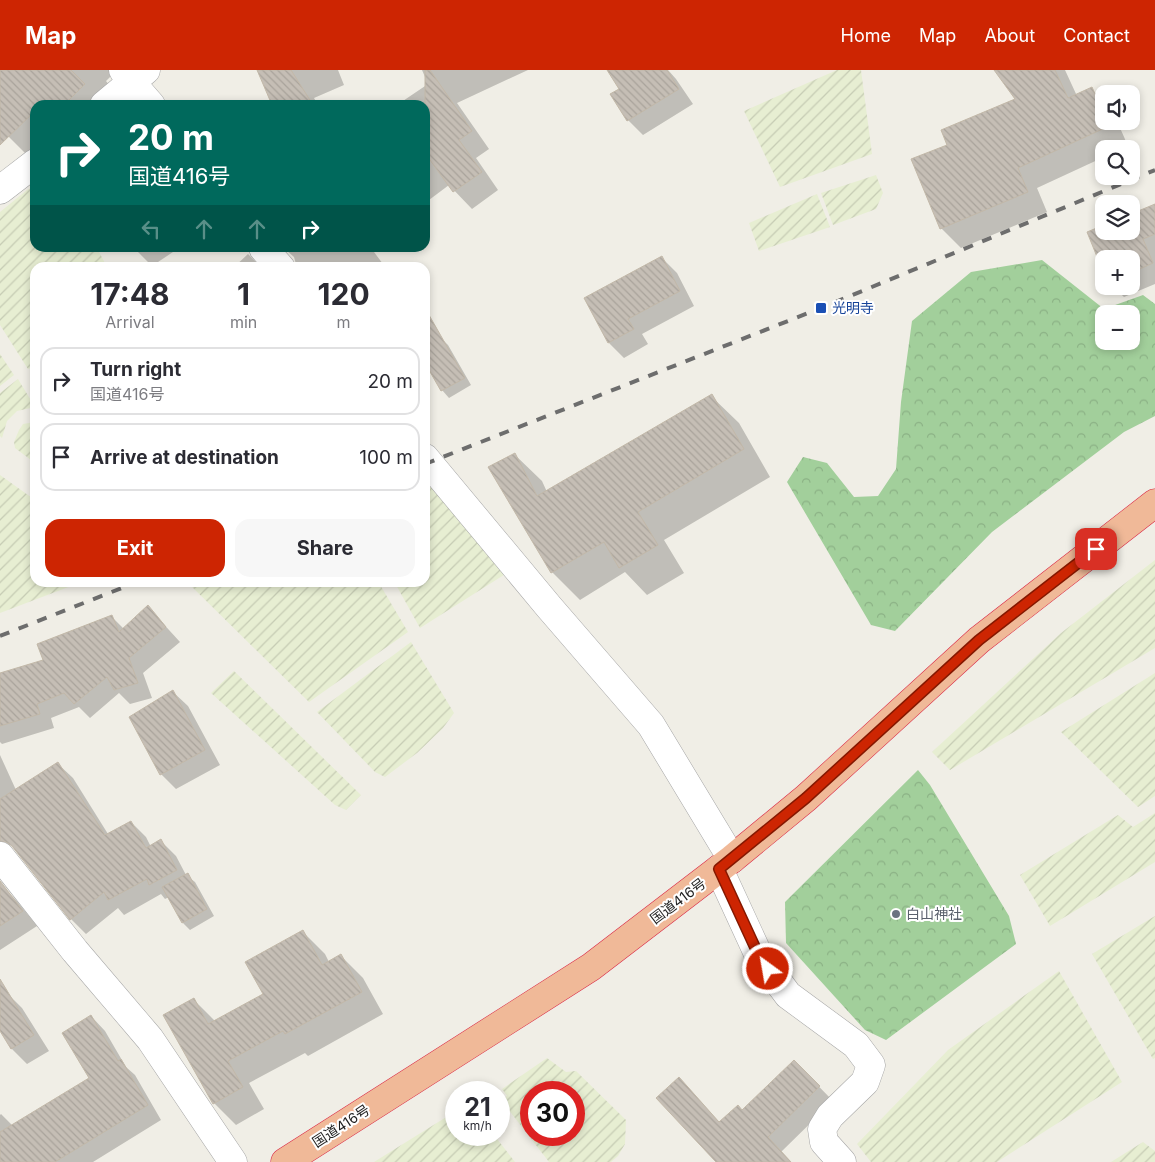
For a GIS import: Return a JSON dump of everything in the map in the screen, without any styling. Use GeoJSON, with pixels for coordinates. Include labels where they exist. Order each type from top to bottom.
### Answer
{"type":"FeatureCollection","features":[{"type":"Feature","properties":{"kind":"highway","name":"国道416号"},"geometry":{"type":"LineString","coordinates":[[285,1162],[590,967],[726,864],[806,798],[979,640],[1155,503]]}},
{"type":"Feature","properties":{"kind":"street"},"geometry":{"type":"LineString","coordinates":[[109,100],[134,74],[148,100]]}},
{"type":"Feature","properties":{"kind":"street"},"geometry":{"type":"LineString","coordinates":[[0,190],[30,167]]}},
{"type":"Feature","properties":{"kind":"street"},"geometry":{"type":"LineString","coordinates":[[266,252],[275,262]]}},
{"type":"Feature","properties":{"kind":"street"},"geometry":{"type":"LineString","coordinates":[[430,464],[549,607],[651,725],[726,864],[759,956],[788,995],[856,1045],[871,1065],[865,1082],[830,1116],[822,1129],[824,1142],[842,1162]]}},
{"type":"Feature","properties":{"kind":"street"},"geometry":{"type":"LineString","coordinates":[[0,856],[75,951],[150,1039],[233,1162]]}},
{"type":"Feature","properties":{"kind":"green space"},"geometry":{"type":"Polygon","coordinates":[[[837,70],[861,70],[872,154],[780,187],[744,111],[837,70]]]}},
{"type":"Feature","properties":{"kind":"green space"},"geometry":{"type":"Polygon","coordinates":[[[876,175],[883,193],[876,209],[833,225],[821,193],[876,175]]]}},
{"type":"Feature","properties":{"kind":"green space"},"geometry":{"type":"Polygon","coordinates":[[[30,188],[30,252],[99,252],[104,262],[30,262],[30,368],[28,369],[0,325],[0,212],[30,188]]]}},
{"type":"Feature","properties":{"kind":"green space"},"geometry":{"type":"Polygon","coordinates":[[[817,194],[830,227],[759,251],[749,223],[817,194]]]}},
{"type":"Feature","properties":{"kind":"green space"},"geometry":{"type":"Polygon","coordinates":[[[1042,260],[1099,305],[1095,305],[1095,350],[1140,350],[1140,305],[1115,305],[1143,295],[1155,304],[1155,416],[1124,432],[992,532],[895,631],[871,625],[787,482],[803,457],[827,463],[854,497],[878,496],[896,469],[901,402],[912,321],[971,272],[1042,260]]]}},
{"type":"Feature","properties":{"kind":"green space"},"geometry":{"type":"Polygon","coordinates":[[[0,354],[14,375],[0,386],[0,354]]]}},
{"type":"Feature","properties":{"kind":"green space"},"geometry":{"type":"Polygon","coordinates":[[[18,379],[30,399],[30,408],[17,411],[7,421],[2,438],[0,436],[0,393],[18,379]]]}},
{"type":"Feature","properties":{"kind":"green space"},"geometry":{"type":"Polygon","coordinates":[[[30,423],[30,459],[15,448],[14,442],[23,424],[30,423]]]}},
{"type":"Feature","properties":{"kind":"green space"},"geometry":{"type":"Polygon","coordinates":[[[0,475],[30,496],[30,587],[68,587],[0,613],[0,475]]]}},
{"type":"Feature","properties":{"kind":"green space"},"geometry":{"type":"Polygon","coordinates":[[[430,481],[507,573],[420,628],[397,587],[430,587],[430,481]]]}},
{"type":"Feature","properties":{"kind":"green space"},"geometry":{"type":"Polygon","coordinates":[[[1155,560],[1155,648],[950,770],[932,752],[1061,633],[1155,560]]]}},
{"type":"Feature","properties":{"kind":"green space"},"geometry":{"type":"Polygon","coordinates":[[[192,587],[381,587],[408,632],[309,702],[192,587]]]}},
{"type":"Feature","properties":{"kind":"green space"},"geometry":{"type":"Polygon","coordinates":[[[411,642],[454,713],[443,728],[417,753],[385,777],[375,772],[317,712],[411,642]]]}},
{"type":"Feature","properties":{"kind":"green space"},"geometry":{"type":"Polygon","coordinates":[[[234,671],[361,795],[346,810],[335,805],[211,693],[234,671]]]}},
{"type":"Feature","properties":{"kind":"green space"},"geometry":{"type":"Polygon","coordinates":[[[1155,673],[1155,796],[1138,807],[1061,732],[1155,673]]]}},
{"type":"Feature","properties":{"kind":"green space"},"geometry":{"type":"Polygon","coordinates":[[[918,770],[930,785],[1009,916],[1016,944],[886,1040],[865,1030],[786,943],[785,902],[918,770]]]}},
{"type":"Feature","properties":{"kind":"green space"},"geometry":{"type":"Polygon","coordinates":[[[1155,813],[1155,862],[1050,926],[1020,875],[1118,815],[1133,827],[1155,813]]]}},
{"type":"Feature","properties":{"kind":"green space"},"geometry":{"type":"Polygon","coordinates":[[[1155,916],[1155,1058],[1153,1059],[1092,954],[1155,916]]]}},
{"type":"Feature","properties":{"kind":"green space"},"geometry":{"type":"Polygon","coordinates":[[[1059,971],[1122,1082],[997,1162],[871,1162],[857,1144],[948,1050],[1059,971]]]}},
{"type":"Feature","properties":{"kind":"green space"},"geometry":{"type":"Polygon","coordinates":[[[547,1058],[566,1072],[576,1071],[626,1120],[625,1144],[618,1156],[611,1162],[549,1162],[537,1146],[585,1146],[585,1081],[520,1081],[520,1125],[510,1112],[510,1083],[547,1058]]]}},
{"type":"Feature","properties":{"kind":"green space"},"geometry":{"type":"Polygon","coordinates":[[[445,1118],[445,1146],[503,1146],[515,1162],[374,1162],[445,1118]]]}},
{"type":"Feature","properties":{"kind":"green space"},"geometry":{"type":"Polygon","coordinates":[[[1143,1142],[1155,1151],[1155,1162],[1111,1162],[1143,1142]]]}},
{"type":"Feature","properties":{"kind":"building"},"geometry":{"type":"Polygon","coordinates":[[[0,70],[71,70],[85,84],[69,100],[30,100],[30,116],[0,145],[0,70]]]}},
{"type":"Feature","properties":{"kind":"building"},"geometry":{"type":"Polygon","coordinates":[[[257,70],[291,70],[310,100],[270,100],[257,70]]]}},
{"type":"Feature","properties":{"kind":"building"},"geometry":{"type":"Polygon","coordinates":[[[425,70],[430,70],[472,131],[459,140],[482,172],[453,192],[430,160],[430,100],[425,100],[425,70]]]}},
{"type":"Feature","properties":{"kind":"building"},"geometry":{"type":"Polygon","coordinates":[[[607,70],[667,70],[679,89],[627,121],[610,94],[619,89],[607,70]]]}},
{"type":"Feature","properties":{"kind":"building"},"geometry":{"type":"Polygon","coordinates":[[[994,70],[1055,70],[1068,98],[1092,87],[1095,94],[1095,130],[1100,130],[1018,168],[1028,192],[940,229],[911,159],[947,145],[941,130],[1015,99],[994,70]]]}},
{"type":"Feature","properties":{"kind":"building"},"geometry":{"type":"Polygon","coordinates":[[[1155,204],[1155,234],[1143,239],[1153,263],[1140,269],[1140,250],[1095,250],[1095,252],[1087,232],[1095,229],[1095,240],[1140,240],[1140,210],[1155,204]]]}},
{"type":"Feature","properties":{"kind":"building"},"geometry":{"type":"Polygon","coordinates":[[[662,256],[680,291],[628,319],[634,329],[608,343],[584,298],[662,256]]]}},
{"type":"Feature","properties":{"kind":"building"},"geometry":{"type":"Polygon","coordinates":[[[430,317],[465,378],[441,391],[430,372],[430,317]]]}},
{"type":"Feature","properties":{"kind":"building"},"geometry":{"type":"Polygon","coordinates":[[[712,394],[744,449],[638,512],[658,545],[619,568],[604,542],[551,573],[488,467],[515,453],[537,496],[712,394]]]}},
{"type":"Feature","properties":{"kind":"building"},"geometry":{"type":"Polygon","coordinates":[[[148,605],[166,627],[129,658],[138,683],[114,690],[107,677],[74,704],[64,693],[37,704],[40,714],[0,726],[0,673],[43,660],[37,644],[112,615],[119,632],[148,605]]]}},
{"type":"Feature","properties":{"kind":"building"},"geometry":{"type":"Polygon","coordinates":[[[173,690],[205,750],[160,775],[129,717],[173,690]]]}},
{"type":"Feature","properties":{"kind":"building"},"geometry":{"type":"Polygon","coordinates":[[[58,762],[105,835],[131,821],[146,848],[161,839],[177,870],[149,885],[147,879],[108,900],[104,892],[70,920],[12,846],[0,841],[0,799],[58,762]]]}},
{"type":"Feature","properties":{"kind":"building"},"geometry":{"type":"Polygon","coordinates":[[[188,873],[207,909],[182,923],[162,887],[188,873]]]}},
{"type":"Feature","properties":{"kind":"building"},"geometry":{"type":"Polygon","coordinates":[[[0,881],[23,911],[0,926],[0,881]]]}},
{"type":"Feature","properties":{"kind":"building"},"geometry":{"type":"Polygon","coordinates":[[[303,930],[322,965],[341,954],[362,992],[285,1034],[283,1031],[228,1061],[243,1087],[213,1104],[163,1015],[194,998],[208,1024],[263,994],[245,962],[303,930]]]}},
{"type":"Feature","properties":{"kind":"building"},"geometry":{"type":"Polygon","coordinates":[[[0,979],[34,1035],[11,1049],[0,1031],[0,979]]]}},
{"type":"Feature","properties":{"kind":"building"},"geometry":{"type":"Polygon","coordinates":[[[91,1015],[118,1061],[121,1059],[148,1105],[55,1162],[0,1162],[0,1132],[89,1078],[62,1033],[91,1015]]]}},
{"type":"Feature","properties":{"kind":"building"},"geometry":{"type":"Polygon","coordinates":[[[794,1060],[820,1086],[768,1137],[791,1162],[716,1162],[656,1098],[679,1077],[719,1122],[738,1105],[742,1110],[794,1060]]]}},
{"type":"Feature","properties":{"kind":"railway"},"geometry":{"type":"LineString","coordinates":[[430,462],[821,308],[1155,170]]}},
{"type":"Feature","properties":{"kind":"railway"},"geometry":{"type":"LineString","coordinates":[[0,636],[124,587]]}},
{"type":"Feature","properties":{"kind":"place","name":"光明寺"},"geometry":{"type":"Point","coordinates":[821,308]}},
{"type":"Feature","properties":{"kind":"place","name":"白山神社"},"geometry":{"type":"Point","coordinates":[896,914]}},
{"type":"Feature","properties":{"kind":"route"},"geometry":{"type":"LineString","coordinates":[[768,969],[759,956],[719,869],[806,798],[979,640],[1096,549]]}}]}
